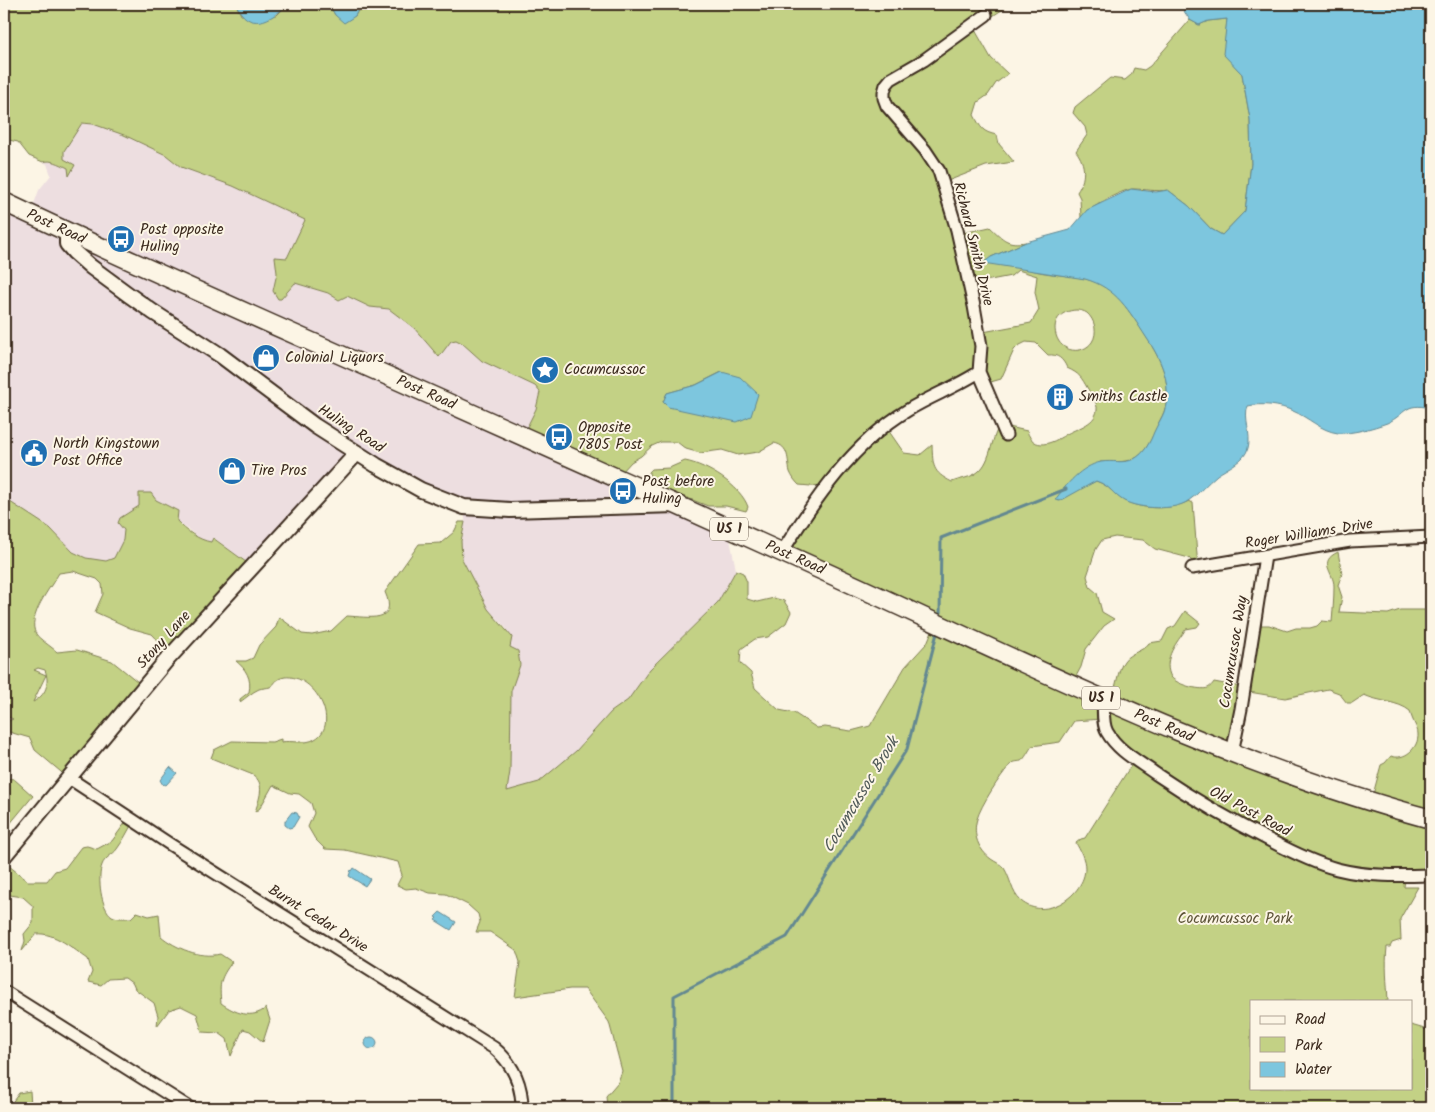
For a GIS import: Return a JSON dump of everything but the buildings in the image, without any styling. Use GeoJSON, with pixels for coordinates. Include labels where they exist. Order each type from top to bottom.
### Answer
{"type":"FeatureCollection","features":[{"type":"Feature","properties":{"kind":"main road","name":"Post Road"},"geometry":{"type":"LineString","coordinates":[[4,202],[1176,731],[1310,782],[1431,819]]}},
{"type":"Feature","properties":{"kind":"street","name":"Richard Smith Drive"},"geometry":{"type":"LineString","coordinates":[[978,372],[981,346],[974,306],[957,230],[941,177],[925,150],[887,106],[884,92],[886,85],[891,79],[924,60],[986,15]]}},
{"type":"Feature","properties":{"kind":"street","name":"Huling Road"},"geometry":{"type":"LineString","coordinates":[[67,232],[68,244],[91,267],[153,312],[220,355],[315,426],[421,490],[464,507],[510,510],[677,505]]}},
{"type":"Feature","properties":{"kind":"street"},"geometry":{"type":"LineString","coordinates":[[782,552],[803,519],[837,473],[868,441],[906,411],[963,382],[978,372],[1006,435]]}},
{"type":"Feature","properties":{"kind":"street","name":"Stony Lane"},"geometry":{"type":"LineString","coordinates":[[4,856],[165,662],[357,453]]}},
{"type":"Feature","properties":{"kind":"street","name":"Roger Williams Drive"},"geometry":{"type":"LineString","coordinates":[[1192,568],[1350,541],[1431,536]]}},
{"type":"Feature","properties":{"kind":"street","name":"Cocumcussoc Way"},"geometry":{"type":"LineString","coordinates":[[1232,753],[1241,709],[1265,556]]}},
{"type":"Feature","properties":{"kind":"street","name":"Old Post Road"},"geometry":{"type":"LineString","coordinates":[[1103,699],[1105,728],[1114,743],[1124,752],[1181,790],[1240,825],[1302,856],[1336,869],[1363,875],[1431,875]]}},
{"type":"Feature","properties":{"kind":"street","name":"Burnt Cedar Drive"},"geometry":{"type":"LineString","coordinates":[[69,778],[171,845],[494,1048],[511,1064],[517,1079],[522,1108]]}},
{"type":"Feature","properties":{"kind":"street"},"geometry":{"type":"LineString","coordinates":[[4,991],[190,1108]]}},
{"type":"Feature","properties":{"kind":"shaded area"},"geometry":{"type":"Polygon","coordinates":[[[82,123],[93,124],[124,135],[166,155],[181,167],[233,186],[306,220],[287,258],[275,257],[277,273],[273,291],[281,299],[295,283],[328,293],[339,300],[347,296],[370,307],[389,309],[414,328],[439,357],[450,341],[456,340],[462,343],[482,361],[535,386],[540,392],[536,409],[523,436],[729,534],[736,570],[718,602],[650,669],[628,700],[611,712],[576,751],[539,782],[507,791],[510,771],[511,691],[520,665],[510,647],[506,628],[488,609],[462,559],[461,541],[465,522],[465,507],[356,453],[250,565],[214,538],[211,542],[203,541],[177,521],[178,511],[156,500],[140,506],[124,530],[123,540],[114,558],[106,561],[86,558],[73,552],[50,528],[4,498],[4,204],[30,215],[39,190],[51,175],[47,164],[43,162],[56,162],[68,168],[69,175],[68,162],[64,159],[64,151],[82,123]]]}},
{"type":"Feature","properties":{"kind":"green space","name":"Cocumcussoc Park"},"geometry":{"type":"Polygon","coordinates":[[[4,4],[236,4],[241,15],[277,15],[288,4],[329,4],[335,15],[355,16],[361,4],[1011,4],[975,30],[991,58],[1008,74],[996,83],[988,95],[978,102],[974,115],[982,129],[997,135],[999,144],[1014,162],[986,166],[945,182],[963,233],[990,227],[1010,242],[1026,242],[991,257],[1035,271],[1082,278],[1108,289],[1118,297],[1129,311],[1158,356],[1165,378],[1167,400],[1164,412],[1151,440],[1136,458],[1100,462],[1079,489],[1096,481],[1105,485],[1125,501],[1140,506],[1157,508],[1174,506],[1189,501],[1193,503],[1198,568],[1189,558],[1155,549],[1143,540],[1115,537],[1102,540],[1096,549],[1087,576],[1090,587],[1097,593],[1102,612],[1114,619],[1104,626],[1086,649],[1081,667],[1074,680],[1111,698],[1124,661],[1149,643],[1162,641],[1168,629],[1175,626],[1185,611],[1200,623],[1197,627],[1186,629],[1172,650],[1168,669],[1172,678],[1181,684],[1204,689],[1214,682],[1246,688],[1257,625],[1269,625],[1287,631],[1317,626],[1322,621],[1332,622],[1334,586],[1328,563],[1332,556],[1338,552],[1342,574],[1338,585],[1342,597],[1339,612],[1388,614],[1400,610],[1427,610],[1431,605],[1431,875],[1405,878],[1404,887],[1418,887],[1400,919],[1401,940],[1387,947],[1388,1000],[1250,1000],[1250,1090],[1412,1090],[1412,1025],[1428,1030],[1431,1029],[1431,1108],[607,1108],[606,1096],[618,1082],[622,1071],[609,1022],[585,989],[570,989],[515,997],[520,962],[516,950],[490,932],[476,932],[480,922],[478,914],[468,905],[446,894],[430,893],[416,888],[406,889],[397,885],[402,875],[398,862],[345,850],[325,849],[315,839],[308,827],[314,813],[311,803],[299,794],[290,793],[273,785],[260,808],[255,812],[260,792],[257,779],[253,775],[211,758],[214,750],[232,741],[272,742],[281,739],[281,742],[311,741],[322,732],[326,723],[325,712],[315,691],[306,683],[296,678],[281,678],[270,687],[256,690],[240,702],[240,699],[249,692],[250,683],[243,667],[236,661],[246,661],[253,658],[259,645],[276,627],[279,617],[302,634],[312,635],[331,631],[347,616],[372,617],[385,614],[388,609],[388,602],[385,592],[419,544],[441,543],[454,532],[459,522],[465,522],[461,541],[462,559],[488,609],[512,637],[510,647],[518,651],[520,665],[511,691],[510,771],[507,791],[539,782],[576,751],[611,712],[628,700],[650,669],[718,602],[736,570],[743,573],[747,582],[747,599],[757,602],[774,598],[784,601],[791,612],[786,623],[768,637],[755,639],[741,649],[740,663],[751,673],[755,688],[779,710],[794,713],[817,728],[825,727],[851,731],[870,726],[905,667],[927,643],[935,624],[785,555],[822,487],[799,485],[790,472],[788,458],[783,447],[774,443],[758,452],[738,455],[722,450],[700,453],[686,449],[677,442],[661,442],[652,446],[631,462],[622,472],[522,437],[536,409],[540,392],[535,386],[482,361],[462,343],[456,340],[451,341],[439,357],[414,328],[389,309],[370,307],[347,296],[339,300],[328,293],[295,283],[281,299],[278,299],[273,291],[277,273],[275,257],[287,258],[305,220],[233,186],[181,167],[166,155],[124,135],[93,124],[82,123],[64,151],[64,159],[75,165],[69,176],[68,168],[56,162],[43,162],[29,156],[18,142],[4,139],[4,4]],[[1018,270],[1011,276],[975,283],[973,286],[983,332],[1031,323],[1039,310],[1035,292],[1037,276],[1018,270]],[[1076,310],[1059,317],[1055,325],[1056,335],[1062,346],[1067,349],[1083,349],[1092,342],[1095,335],[1095,327],[1087,313],[1076,310]],[[1026,342],[1014,350],[1001,379],[984,384],[978,374],[886,427],[904,453],[920,455],[932,445],[935,468],[941,475],[952,482],[973,475],[981,470],[988,458],[994,437],[1000,425],[1027,431],[1034,442],[1044,444],[1055,441],[1089,423],[1096,415],[1097,410],[1092,396],[1080,376],[1067,368],[1060,358],[1055,355],[1048,355],[1036,343],[1026,342]],[[722,372],[696,385],[667,393],[663,402],[722,372]],[[1328,689],[1285,698],[1249,692],[1237,755],[1371,802],[1381,765],[1391,756],[1401,757],[1406,755],[1418,739],[1418,732],[1410,711],[1394,703],[1364,695],[1352,703],[1347,703],[1339,693],[1328,689]],[[1101,719],[1074,721],[1060,742],[1032,746],[1021,761],[1010,765],[996,783],[977,819],[975,831],[980,847],[991,859],[1004,868],[1013,890],[1021,901],[1031,907],[1052,907],[1062,903],[1078,888],[1085,868],[1081,852],[1076,843],[1085,838],[1132,764],[1101,719]]]}},
{"type":"Feature","properties":{"kind":"green space"},"geometry":{"type":"Polygon","coordinates":[[[1227,19],[1224,54],[1242,74],[1250,119],[1251,164],[1245,211],[1222,235],[1211,229],[1189,206],[1168,190],[1133,189],[1105,200],[1081,218],[1080,198],[1077,192],[1084,172],[1082,161],[1076,151],[1087,135],[1085,127],[1073,113],[1075,107],[1110,78],[1125,80],[1131,75],[1134,68],[1144,70],[1150,66],[1190,20],[1199,25],[1208,21],[1227,19]]]}},
{"type":"Feature","properties":{"kind":"green space"},"geometry":{"type":"Polygon","coordinates":[[[685,461],[713,472],[731,484],[744,499],[748,507],[746,511],[726,506],[708,506],[656,486],[650,480],[649,472],[652,469],[669,468],[685,461]]]}},
{"type":"Feature","properties":{"kind":"green space"},"geometry":{"type":"Polygon","coordinates":[[[139,493],[151,493],[156,500],[178,511],[177,521],[189,532],[206,541],[211,542],[213,538],[250,565],[170,653],[152,634],[130,628],[95,612],[103,594],[102,584],[97,579],[73,571],[59,573],[37,611],[34,619],[36,634],[57,652],[77,650],[112,661],[143,686],[67,777],[35,750],[30,738],[9,732],[4,726],[4,723],[13,719],[4,715],[4,498],[50,528],[73,552],[86,558],[106,561],[114,558],[123,540],[124,530],[118,523],[120,518],[139,506],[139,493]],[[38,668],[34,670],[46,675],[45,670],[38,668]],[[46,675],[33,702],[46,689],[46,675]]]}},
{"type":"Feature","properties":{"kind":"green space"},"geometry":{"type":"Polygon","coordinates":[[[4,778],[14,779],[33,796],[4,831],[4,778]]]}},
{"type":"Feature","properties":{"kind":"green space"},"geometry":{"type":"Polygon","coordinates":[[[128,819],[133,822],[117,849],[102,865],[100,877],[101,893],[108,912],[117,918],[131,918],[137,912],[149,916],[159,914],[161,936],[167,940],[197,954],[220,954],[232,962],[221,981],[221,1003],[243,1014],[255,1014],[266,1008],[270,1020],[263,1042],[250,1031],[243,1029],[231,1056],[227,1039],[219,1033],[202,1032],[197,1014],[181,1006],[169,1010],[157,1026],[158,1016],[154,1003],[135,989],[133,984],[125,978],[108,979],[101,985],[88,982],[92,972],[88,959],[57,938],[36,934],[22,951],[25,941],[24,934],[33,923],[33,906],[23,897],[10,895],[4,890],[4,862],[28,881],[47,881],[55,871],[65,868],[81,847],[87,846],[97,849],[112,841],[128,819]]]}},
{"type":"Feature","properties":{"kind":"green space"},"geometry":{"type":"Polygon","coordinates":[[[30,1091],[31,1106],[34,1108],[8,1108],[19,1093],[30,1091]]]}},
{"type":"Feature","properties":{"kind":"water"},"geometry":{"type":"Polygon","coordinates":[[[236,4],[288,4],[267,19],[253,21],[247,19],[241,13],[236,4]]]}},
{"type":"Feature","properties":{"kind":"water"},"geometry":{"type":"Polygon","coordinates":[[[329,4],[361,4],[355,16],[344,23],[335,15],[329,4]]]}},
{"type":"Feature","properties":{"kind":"water"},"geometry":{"type":"Polygon","coordinates":[[[1179,4],[1431,4],[1431,408],[1410,408],[1387,423],[1350,433],[1338,433],[1326,430],[1299,414],[1282,407],[1248,406],[1246,416],[1249,443],[1246,453],[1240,460],[1217,475],[1196,495],[1182,504],[1157,508],[1131,504],[1117,496],[1105,485],[1096,481],[1060,501],[1055,500],[1069,482],[1094,464],[1134,459],[1144,450],[1164,412],[1166,402],[1166,382],[1161,363],[1134,318],[1114,294],[1106,288],[1085,279],[983,263],[991,257],[1026,242],[1070,230],[1087,210],[1131,189],[1156,192],[1168,190],[1189,206],[1211,229],[1222,235],[1245,211],[1251,164],[1250,119],[1242,74],[1223,54],[1227,19],[1208,21],[1199,25],[1190,20],[1179,4]]]}},
{"type":"Feature","properties":{"kind":"water"},"geometry":{"type":"Polygon","coordinates":[[[722,372],[740,377],[758,394],[751,416],[737,422],[668,407],[663,402],[667,393],[696,385],[722,372]]]}},
{"type":"Feature","properties":{"kind":"water"},"geometry":{"type":"Polygon","coordinates":[[[170,767],[177,773],[166,785],[163,785],[160,780],[170,767]]]}},
{"type":"Feature","properties":{"kind":"water"},"geometry":{"type":"Polygon","coordinates":[[[292,812],[297,813],[299,817],[293,827],[289,828],[285,825],[285,821],[292,812]]]}},
{"type":"Feature","properties":{"kind":"water"},"geometry":{"type":"Polygon","coordinates":[[[354,868],[370,879],[365,886],[349,876],[354,868]]]}},
{"type":"Feature","properties":{"kind":"water"},"geometry":{"type":"Polygon","coordinates":[[[440,912],[456,922],[451,930],[435,920],[437,918],[435,917],[440,912]]]}},
{"type":"Feature","properties":{"kind":"water"},"geometry":{"type":"Polygon","coordinates":[[[369,1037],[373,1037],[377,1043],[373,1049],[369,1049],[365,1045],[365,1041],[369,1037]]]}},
{"type":"Feature","properties":{"kind":"waterway","name":"Cocumcussoc Brook"},"geometry":{"type":"LineString","coordinates":[[940,618],[941,538],[1066,489]]}},
{"type":"Feature","properties":{"kind":"waterway","name":"Cocumcussoc Brook"},"geometry":{"type":"LineString","coordinates":[[674,1108],[674,996],[787,937],[907,749],[938,629]]}},
{"type":"Feature","properties":{"kind":"place","name":"Post opposite Huling"},"geometry":{"type":"Point","coordinates":[121,239]}},
{"type":"Feature","properties":{"kind":"place","name":"Colonial Liquors"},"geometry":{"type":"Point","coordinates":[266,358]}},
{"type":"Feature","properties":{"kind":"place","name":"Cocumcussoc"},"geometry":{"type":"Point","coordinates":[545,370]}},
{"type":"Feature","properties":{"kind":"place","name":"Smiths Castle"},"geometry":{"type":"Point","coordinates":[1060,397]}},
{"type":"Feature","properties":{"kind":"place","name":"Opposite 7805 Post"},"geometry":{"type":"Point","coordinates":[559,437]}},
{"type":"Feature","properties":{"kind":"place","name":"North Kingstown Post Office"},"geometry":{"type":"Point","coordinates":[34,453]}},
{"type":"Feature","properties":{"kind":"place","name":"Tire Pros"},"geometry":{"type":"Point","coordinates":[232,471]}},
{"type":"Feature","properties":{"kind":"place","name":"Post before Huling"},"geometry":{"type":"Point","coordinates":[623,491]}}]}
